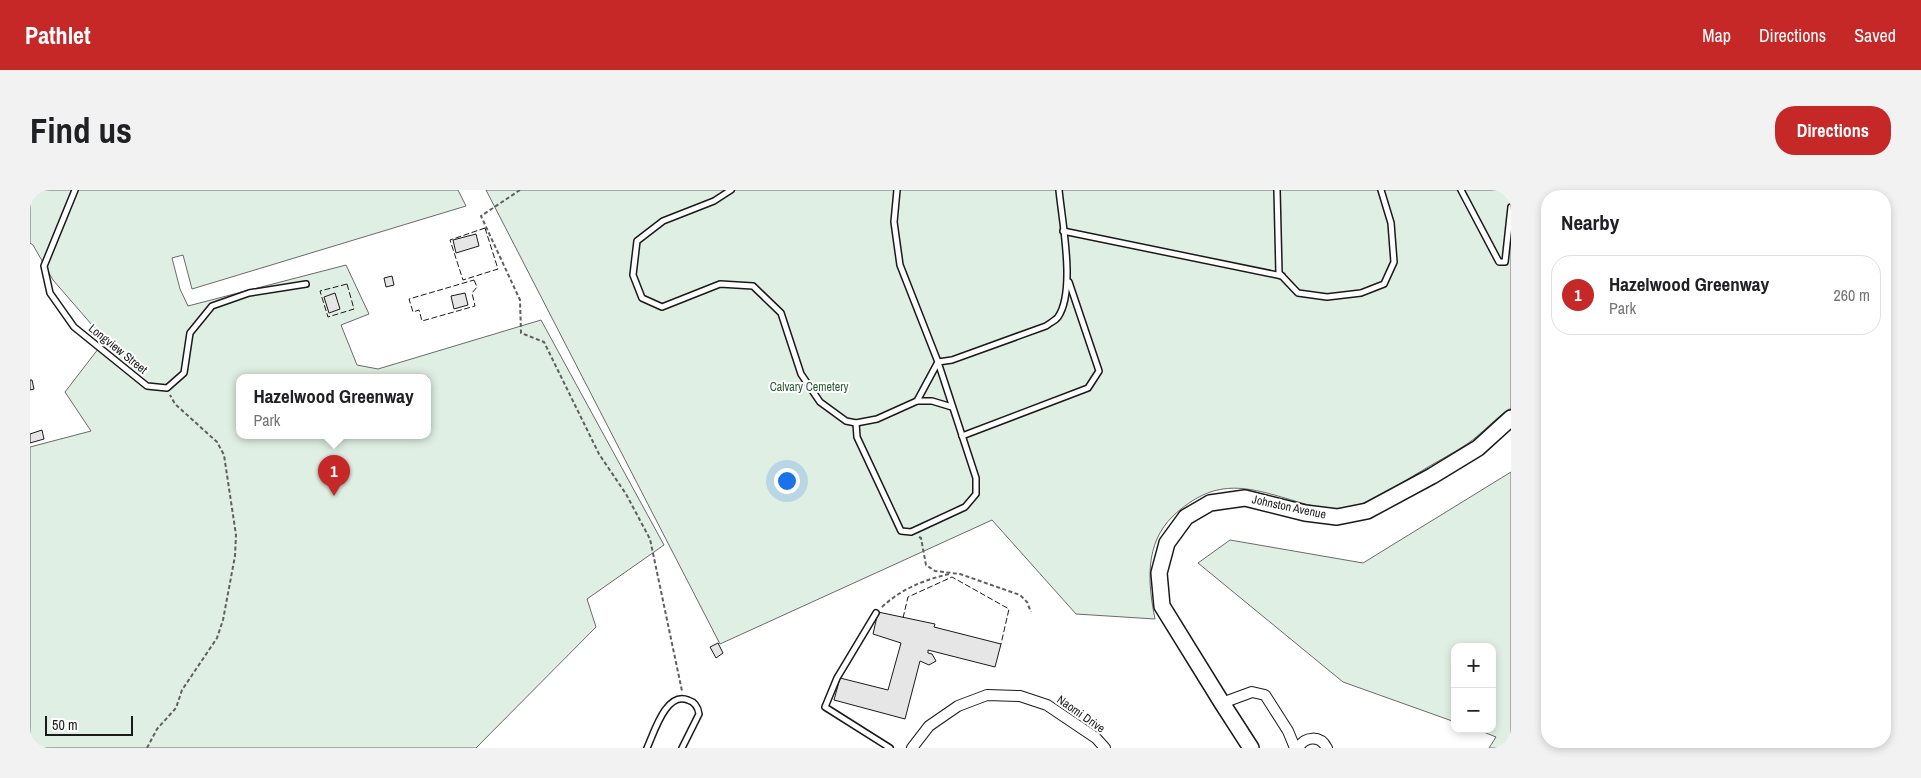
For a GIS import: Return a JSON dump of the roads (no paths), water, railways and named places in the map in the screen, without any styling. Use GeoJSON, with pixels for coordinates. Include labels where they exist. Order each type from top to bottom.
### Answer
{"type":"FeatureCollection","features":[{"type":"Feature","properties":{"kind":"street","name":"Johnston Avenue"},"geometry":{"type":"LineString","coordinates":[[1251,748],[1162,606],[1159,573],[1167,542],[1186,517],[1210,503],[1245,498],[1305,513],[1337,517],[1367,511],[1432,476],[1478,448],[1511,418]]}},
{"type":"Feature","properties":{"kind":"street"},"geometry":{"type":"LineString","coordinates":[[1222,703],[1252,692],[1265,695],[1288,731],[1296,748],[1306,739]]}},
{"type":"Feature","properties":{"kind":"street","name":"Naomi Drive"},"geometry":{"type":"LineString","coordinates":[[912,748],[929,726],[958,706],[988,695],[1020,696],[1047,705],[1096,738],[1105,748]]}},
{"type":"Feature","properties":{"kind":"street"},"geometry":{"type":"LineString","coordinates":[[1288,731],[1306,739],[1316,738],[1321,740],[1327,748]]}},
{"type":"Feature","properties":{"kind":"lane","name":"Longview Street"},"geometry":{"type":"LineString","coordinates":[[75,190],[44,266],[50,293],[74,327],[148,386],[167,388],[184,372],[190,333],[212,306],[249,293],[306,284]]}},
{"type":"Feature","properties":{"kind":"lane"},"geometry":{"type":"LineString","coordinates":[[730,190],[714,201],[663,221],[637,241],[633,275],[642,298],[662,307],[720,284],[753,286],[781,313],[801,374],[820,402],[846,421],[856,423],[877,419],[917,401],[932,401],[952,406]]}},
{"type":"Feature","properties":{"kind":"lane"},"geometry":{"type":"LineString","coordinates":[[856,423],[857,437],[901,531],[911,532],[965,507],[976,494],[976,478],[938,362],[900,264],[894,222],[897,190]]}},
{"type":"Feature","properties":{"kind":"lane"},"geometry":{"type":"LineString","coordinates":[[962,436],[1088,388],[1099,371],[1068,279],[1059,190]]}},
{"type":"Feature","properties":{"kind":"lane"},"geometry":{"type":"LineString","coordinates":[[1277,190],[1279,273],[1298,294],[1327,297],[1362,294],[1384,284],[1394,262],[1391,223],[1381,190]]}},
{"type":"Feature","properties":{"kind":"lane"},"geometry":{"type":"LineString","coordinates":[[1461,190],[1499,262],[1505,262],[1511,207]]}},
{"type":"Feature","properties":{"kind":"lane"},"geometry":{"type":"LineString","coordinates":[[1063,231],[1282,276]]}},
{"type":"Feature","properties":{"kind":"lane"},"geometry":{"type":"LineString","coordinates":[[938,362],[952,360],[1046,326],[1058,317],[1065,300],[1068,279]]}},
{"type":"Feature","properties":{"kind":"lane"},"geometry":{"type":"LineString","coordinates":[[917,401],[938,362]]}},
{"type":"Feature","properties":{"kind":"lane"},"geometry":{"type":"LineString","coordinates":[[876,613],[837,678],[825,707],[890,748]]}},
{"type":"Feature","properties":{"kind":"lane"},"geometry":{"type":"LineString","coordinates":[[647,748],[668,704],[675,699],[683,698],[693,701],[698,708],[699,714],[682,748]]}},
{"type":"Feature","properties":{"kind":"place","name":"Hazelwood Greenway"},"geometry":{"type":"Point","coordinates":[334,496]}},
{"type":"Feature","properties":{"kind":"park label","name":"Calvary Cemetery"},"geometry":{"type":"Point","coordinates":[809,387]}}]}
